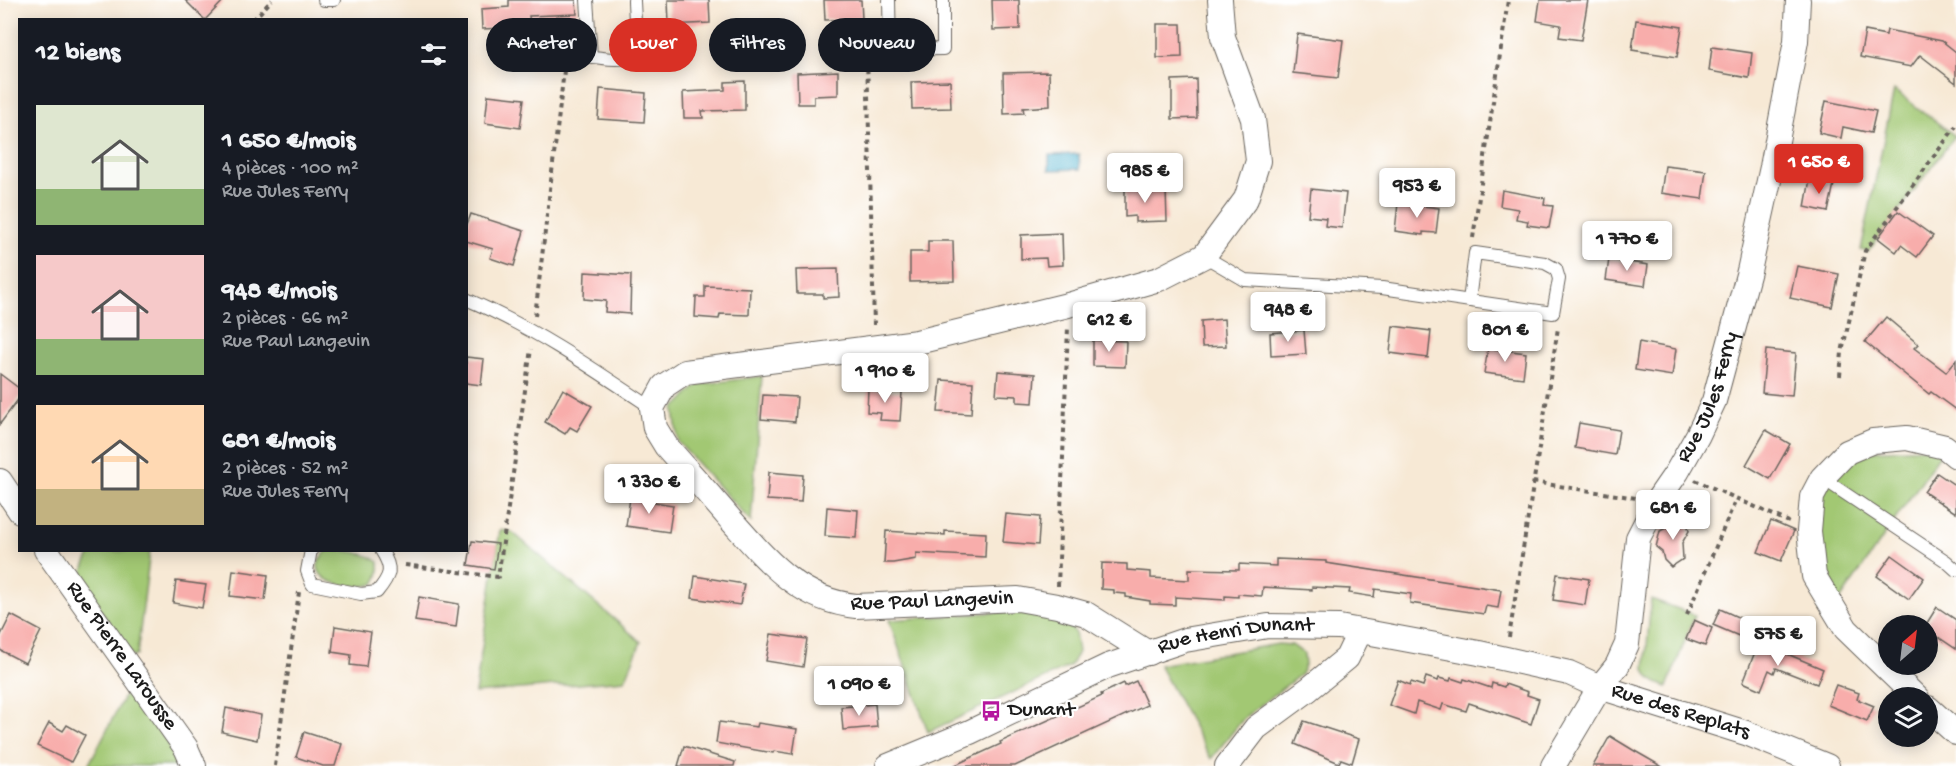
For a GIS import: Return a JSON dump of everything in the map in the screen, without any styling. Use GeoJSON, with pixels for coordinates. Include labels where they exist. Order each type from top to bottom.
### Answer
{"type":"FeatureCollection","features":[{"type":"Feature","properties":{"kind":"street"},"geometry":{"type":"LineString","coordinates":[[652,408],[664,386],[685,372],[917,342],[1068,305],[1159,279],[1204,256],[1246,200],[1258,161],[1253,119],[1222,37],[1220,0]]}},
{"type":"Feature","properties":{"kind":"street","name":"Rue Jules Ferry"},"geometry":{"type":"LineString","coordinates":[[1553,766],[1600,687],[1617,666],[1627,644],[1638,538],[1657,501],[1698,435],[1714,401],[1749,271],[1789,81],[1796,40],[1798,0]]}},
{"type":"Feature","properties":{"kind":"street","name":"Rue Paul Langevin"},"geometry":{"type":"LineString","coordinates":[[652,408],[655,428],[666,446],[781,575],[812,594],[840,605],[856,606],[1018,599],[1086,614],[1148,653]]}},
{"type":"Feature","properties":{"kind":"street"},"geometry":{"type":"LineString","coordinates":[[1906,687],[1846,629],[1814,576],[1809,531],[1812,497],[1822,478],[1847,452],[1874,441],[1907,438],[1945,447],[1956,456]]}},
{"type":"Feature","properties":{"kind":"street"},"geometry":{"type":"LineString","coordinates":[[0,481],[18,508]]}},
{"type":"Feature","properties":{"kind":"street","name":"Rue Pierre Larousse"},"geometry":{"type":"LineString","coordinates":[[47,552],[186,748],[194,766]]}},
{"type":"Feature","properties":{"kind":"street","name":"Rue Henri Dunant"},"geometry":{"type":"LineString","coordinates":[[888,766],[970,732],[1108,666],[1185,640],[1268,626],[1339,627],[1569,673],[1600,687]]}},
{"type":"Feature","properties":{"kind":"street"},"geometry":{"type":"LineString","coordinates":[[1227,766],[1256,728],[1347,658],[1360,632]]}},
{"type":"Feature","properties":{"kind":"street","name":"Rue des Replats"},"geometry":{"type":"LineString","coordinates":[[1600,687],[1746,733],[1827,766]]}},
{"type":"Feature","properties":{"kind":"street"},"geometry":{"type":"LineString","coordinates":[[1938,717],[1956,733]]}},
{"type":"Feature","properties":{"kind":"lane"},"geometry":{"type":"LineString","coordinates":[[324,0],[334,0]]}},
{"type":"Feature","properties":{"kind":"lane"},"geometry":{"type":"LineString","coordinates":[[588,0],[589,18]]}},
{"type":"Feature","properties":{"kind":"lane"},"geometry":{"type":"LineString","coordinates":[[597,57],[624,58],[632,53],[635,45],[634,0]]}},
{"type":"Feature","properties":{"kind":"lane"},"geometry":{"type":"LineString","coordinates":[[889,0],[889,18]]}},
{"type":"Feature","properties":{"kind":"lane"},"geometry":{"type":"LineString","coordinates":[[936,49],[943,49],[943,0]]}},
{"type":"Feature","properties":{"kind":"lane"},"geometry":{"type":"LineString","coordinates":[[1204,256],[1245,280],[1382,288],[1469,301],[1553,313],[1559,279],[1556,269],[1545,263],[1475,253],[1469,301]]}},
{"type":"Feature","properties":{"kind":"lane"},"geometry":{"type":"LineString","coordinates":[[468,301],[507,317],[533,338],[652,408]]}},
{"type":"Feature","properties":{"kind":"lane"},"geometry":{"type":"LineString","coordinates":[[1822,478],[1956,570]]}},
{"type":"Feature","properties":{"kind":"lane"},"geometry":{"type":"LineString","coordinates":[[311,552],[307,571],[312,584],[361,594],[377,592],[386,581],[390,572],[389,563],[382,552]]}},
{"type":"Feature","properties":{"kind":"path"},"geometry":{"type":"LineString","coordinates":[[255,18],[272,0]]}},
{"type":"Feature","properties":{"kind":"path"},"geometry":{"type":"LineString","coordinates":[[1475,253],[1472,241],[1508,0]]}},
{"type":"Feature","properties":{"kind":"path"},"geometry":{"type":"LineString","coordinates":[[389,563],[498,578],[533,338],[564,72]]}},
{"type":"Feature","properties":{"kind":"path"},"geometry":{"type":"LineString","coordinates":[[867,72],[874,347]]}},
{"type":"Feature","properties":{"kind":"path"},"geometry":{"type":"LineString","coordinates":[[1840,376],[1842,352],[1865,251],[1956,126]]}},
{"type":"Feature","properties":{"kind":"path"},"geometry":{"type":"LineString","coordinates":[[1057,606],[1068,305]]}},
{"type":"Feature","properties":{"kind":"path"},"geometry":{"type":"LineString","coordinates":[[1505,659],[1558,324],[1553,313]]}},
{"type":"Feature","properties":{"kind":"path"},"geometry":{"type":"LineString","coordinates":[[1677,472],[1809,531]]}},
{"type":"Feature","properties":{"kind":"path"},"geometry":{"type":"LineString","coordinates":[[1533,482],[1657,501]]}},
{"type":"Feature","properties":{"kind":"path"},"geometry":{"type":"LineString","coordinates":[[1687,615],[1736,499]]}},
{"type":"Feature","properties":{"kind":"path"},"geometry":{"type":"LineString","coordinates":[[275,766],[298,593],[312,584]]}},
{"type":"Feature","properties":{"kind":"green space"},"geometry":{"type":"Polygon","coordinates":[[[1894,90],[1955,136],[1868,252],[1861,250],[1894,90]]]}},
{"type":"Feature","properties":{"kind":"green space"},"geometry":{"type":"Polygon","coordinates":[[[762,376],[751,522],[678,442],[674,409],[698,385],[762,376]]]}},
{"type":"Feature","properties":{"kind":"green space"},"geometry":{"type":"Polygon","coordinates":[[[1945,447],[1834,609],[1814,576],[1822,478],[1847,452],[1945,447]]]}},
{"type":"Feature","properties":{"kind":"green space"},"geometry":{"type":"Polygon","coordinates":[[[500,530],[512,532],[641,642],[625,680],[475,693],[500,530]]]}},
{"type":"Feature","properties":{"kind":"green space"},"geometry":{"type":"Polygon","coordinates":[[[92,552],[150,552],[137,655],[133,657],[85,588],[83,578],[87,560],[92,552]]]}},
{"type":"Feature","properties":{"kind":"green space"},"geometry":{"type":"Polygon","coordinates":[[[327,552],[362,554],[379,562],[379,573],[374,584],[349,586],[331,582],[320,572],[318,565],[327,552]]]}},
{"type":"Feature","properties":{"kind":"green space"},"geometry":{"type":"Polygon","coordinates":[[[1651,599],[1695,615],[1667,687],[1651,679],[1645,669],[1651,599]]]}},
{"type":"Feature","properties":{"kind":"green space"},"geometry":{"type":"Polygon","coordinates":[[[1014,611],[1063,620],[1075,632],[1078,652],[1070,666],[928,732],[889,620],[1014,611]]]}},
{"type":"Feature","properties":{"kind":"green space"},"geometry":{"type":"Polygon","coordinates":[[[1278,644],[1292,645],[1304,654],[1305,665],[1301,674],[1244,718],[1211,759],[1159,665],[1278,644]]]}},
{"type":"Feature","properties":{"kind":"green space"},"geometry":{"type":"Polygon","coordinates":[[[128,689],[172,748],[179,766],[88,766],[128,689]]]}},
{"type":"Feature","properties":{"kind":"water"},"geometry":{"type":"Polygon","coordinates":[[[1079,154],[1080,169],[1049,170],[1049,155],[1079,154]]]}},
{"type":"Feature","properties":{"kind":"water"},"geometry":{"type":"Polygon","coordinates":[[[1154,164],[1154,180],[1125,179],[1124,165],[1154,164]]]}},
{"type":"Feature","properties":{"kind":"building"},"geometry":{"type":"Polygon","coordinates":[[[185,0],[224,0],[207,18],[203,18],[185,0]]]}},
{"type":"Feature","properties":{"kind":"building"},"geometry":{"type":"Polygon","coordinates":[[[509,0],[576,0],[577,14],[529,16],[529,18],[486,18],[486,29],[482,29],[481,9],[509,7],[509,0]]]}},
{"type":"Feature","properties":{"kind":"building"},"geometry":{"type":"Polygon","coordinates":[[[668,0],[709,0],[709,23],[697,24],[697,18],[669,18],[668,0]]]}},
{"type":"Feature","properties":{"kind":"building"},"geometry":{"type":"Polygon","coordinates":[[[824,0],[861,0],[862,18],[825,18],[824,0]]]}},
{"type":"Feature","properties":{"kind":"building"},"geometry":{"type":"Polygon","coordinates":[[[992,0],[1019,0],[1020,29],[993,30],[992,0]]]}},
{"type":"Feature","properties":{"kind":"building"},"geometry":{"type":"Polygon","coordinates":[[[1540,0],[1588,0],[1581,40],[1559,37],[1561,25],[1537,21],[1540,0]]]}},
{"type":"Feature","properties":{"kind":"building"},"geometry":{"type":"Polygon","coordinates":[[[1636,20],[1682,27],[1677,57],[1632,50],[1636,20]]]}},
{"type":"Feature","properties":{"kind":"building"},"geometry":{"type":"Polygon","coordinates":[[[1157,24],[1181,24],[1182,57],[1157,58],[1157,24]]]}},
{"type":"Feature","properties":{"kind":"building"},"geometry":{"type":"Polygon","coordinates":[[[1887,30],[1942,41],[1956,52],[1956,83],[1920,55],[1911,67],[1860,57],[1865,31],[1886,35],[1887,30]]]}},
{"type":"Feature","properties":{"kind":"building"},"geometry":{"type":"Polygon","coordinates":[[[1297,34],[1343,40],[1338,78],[1293,73],[1297,34]]]}},
{"type":"Feature","properties":{"kind":"building"},"geometry":{"type":"Polygon","coordinates":[[[1712,47],[1752,53],[1749,78],[1709,71],[1712,47]]]}},
{"type":"Feature","properties":{"kind":"building"},"geometry":{"type":"Polygon","coordinates":[[[838,72],[838,95],[814,96],[814,104],[798,104],[797,73],[838,72]]]}},
{"type":"Feature","properties":{"kind":"building"},"geometry":{"type":"Polygon","coordinates":[[[1049,72],[1050,106],[1023,108],[1024,113],[1004,114],[1003,73],[1049,72]]]}},
{"type":"Feature","properties":{"kind":"building"},"geometry":{"type":"Polygon","coordinates":[[[1196,79],[1197,118],[1172,119],[1172,80],[1196,79]]]}},
{"type":"Feature","properties":{"kind":"building"},"geometry":{"type":"Polygon","coordinates":[[[745,81],[745,110],[702,111],[703,118],[684,118],[683,92],[725,90],[725,82],[745,81]]]}},
{"type":"Feature","properties":{"kind":"building"},"geometry":{"type":"Polygon","coordinates":[[[950,81],[951,108],[912,109],[911,82],[950,81]]]}},
{"type":"Feature","properties":{"kind":"building"},"geometry":{"type":"Polygon","coordinates":[[[600,89],[646,93],[644,122],[598,119],[600,89]]]}},
{"type":"Feature","properties":{"kind":"building"},"geometry":{"type":"Polygon","coordinates":[[[488,95],[524,99],[520,128],[485,123],[488,95]]]}},
{"type":"Feature","properties":{"kind":"building"},"geometry":{"type":"Polygon","coordinates":[[[1826,101],[1876,111],[1871,133],[1843,127],[1841,138],[1819,133],[1826,101]]]}},
{"type":"Feature","properties":{"kind":"building"},"geometry":{"type":"Polygon","coordinates":[[[1665,166],[1706,171],[1702,199],[1661,193],[1665,166]]]}},
{"type":"Feature","properties":{"kind":"building"},"geometry":{"type":"Polygon","coordinates":[[[1810,179],[1834,184],[1828,212],[1805,207],[1810,179]]]}},
{"type":"Feature","properties":{"kind":"building"},"geometry":{"type":"Polygon","coordinates":[[[1125,182],[1142,182],[1142,191],[1166,190],[1167,221],[1135,222],[1135,216],[1125,217],[1125,182]]]}},
{"type":"Feature","properties":{"kind":"building"},"geometry":{"type":"Polygon","coordinates":[[[1311,189],[1346,193],[1342,228],[1325,226],[1326,218],[1308,216],[1311,189]]]}},
{"type":"Feature","properties":{"kind":"building"},"geometry":{"type":"Polygon","coordinates":[[[1502,190],[1545,198],[1544,205],[1553,206],[1549,228],[1527,225],[1528,221],[1516,219],[1518,209],[1500,206],[1502,190]]]}},
{"type":"Feature","properties":{"kind":"building"},"geometry":{"type":"Polygon","coordinates":[[[1398,203],[1439,208],[1436,233],[1423,232],[1423,235],[1395,231],[1398,203]]]}},
{"type":"Feature","properties":{"kind":"building"},"geometry":{"type":"Polygon","coordinates":[[[1898,211],[1933,236],[1917,257],[1901,245],[1896,252],[1878,238],[1898,211]]]}},
{"type":"Feature","properties":{"kind":"building"},"geometry":{"type":"Polygon","coordinates":[[[471,214],[524,231],[514,266],[490,258],[493,249],[468,242],[468,222],[471,214]]]}},
{"type":"Feature","properties":{"kind":"building"},"geometry":{"type":"Polygon","coordinates":[[[1062,233],[1063,265],[1047,266],[1046,258],[1021,259],[1021,235],[1062,233]]]}},
{"type":"Feature","properties":{"kind":"building"},"geometry":{"type":"Polygon","coordinates":[[[928,241],[953,241],[954,281],[910,282],[910,252],[928,252],[928,241]]]}},
{"type":"Feature","properties":{"kind":"building"},"geometry":{"type":"Polygon","coordinates":[[[1609,259],[1648,265],[1645,286],[1606,280],[1609,259]]]}},
{"type":"Feature","properties":{"kind":"building"},"geometry":{"type":"Polygon","coordinates":[[[1797,266],[1839,274],[1832,307],[1790,298],[1797,266]]]}},
{"type":"Feature","properties":{"kind":"building"},"geometry":{"type":"Polygon","coordinates":[[[838,269],[839,297],[823,298],[823,294],[797,294],[796,270],[838,269]]]}},
{"type":"Feature","properties":{"kind":"building"},"geometry":{"type":"Polygon","coordinates":[[[585,272],[631,275],[630,314],[605,312],[606,301],[584,299],[585,272]]]}},
{"type":"Feature","properties":{"kind":"building"},"geometry":{"type":"Polygon","coordinates":[[[705,286],[750,288],[749,315],[720,314],[719,319],[695,317],[696,297],[705,297],[705,286]]]}},
{"type":"Feature","properties":{"kind":"building"},"geometry":{"type":"Polygon","coordinates":[[[1886,317],[1918,344],[1914,348],[1946,372],[1956,360],[1956,410],[1931,392],[1929,394],[1865,342],[1886,317]]]}},
{"type":"Feature","properties":{"kind":"building"},"geometry":{"type":"Polygon","coordinates":[[[1224,319],[1226,346],[1202,347],[1201,321],[1224,319]]]}},
{"type":"Feature","properties":{"kind":"building"},"geometry":{"type":"Polygon","coordinates":[[[1393,326],[1431,331],[1428,358],[1390,353],[1393,326]]]}},
{"type":"Feature","properties":{"kind":"building"},"geometry":{"type":"Polygon","coordinates":[[[1304,330],[1306,354],[1271,356],[1270,333],[1304,330]]]}},
{"type":"Feature","properties":{"kind":"building"},"geometry":{"type":"Polygon","coordinates":[[[1093,340],[1126,341],[1125,367],[1093,366],[1093,340]]]}},
{"type":"Feature","properties":{"kind":"building"},"geometry":{"type":"Polygon","coordinates":[[[1639,342],[1676,349],[1672,376],[1635,370],[1639,342]]]}},
{"type":"Feature","properties":{"kind":"building"},"geometry":{"type":"Polygon","coordinates":[[[1488,348],[1526,353],[1523,378],[1484,373],[1488,348]]]}},
{"type":"Feature","properties":{"kind":"building"},"geometry":{"type":"Polygon","coordinates":[[[1766,350],[1796,353],[1792,396],[1762,393],[1766,350]]]}},
{"type":"Feature","properties":{"kind":"building"},"geometry":{"type":"Polygon","coordinates":[[[468,357],[484,359],[481,385],[468,383],[468,357]]]}},
{"type":"Feature","properties":{"kind":"building"},"geometry":{"type":"Polygon","coordinates":[[[998,371],[1035,374],[1033,403],[1017,402],[1017,396],[996,395],[998,371]]]}},
{"type":"Feature","properties":{"kind":"building"},"geometry":{"type":"Polygon","coordinates":[[[0,374],[18,388],[18,400],[0,424],[0,374]]]}},
{"type":"Feature","properties":{"kind":"building"},"geometry":{"type":"Polygon","coordinates":[[[941,380],[973,382],[971,414],[938,412],[941,380]]]}},
{"type":"Feature","properties":{"kind":"building"},"geometry":{"type":"Polygon","coordinates":[[[563,389],[592,406],[577,431],[570,427],[565,434],[545,422],[563,389]]]}},
{"type":"Feature","properties":{"kind":"building"},"geometry":{"type":"Polygon","coordinates":[[[868,389],[902,392],[900,421],[880,420],[881,413],[867,412],[868,389]]]}},
{"type":"Feature","properties":{"kind":"building"},"geometry":{"type":"Polygon","coordinates":[[[763,395],[797,397],[795,422],[761,419],[763,395]]]}},
{"type":"Feature","properties":{"kind":"building"},"geometry":{"type":"Polygon","coordinates":[[[1579,423],[1619,430],[1615,455],[1575,448],[1579,423]]]}},
{"type":"Feature","properties":{"kind":"building"},"geometry":{"type":"Polygon","coordinates":[[[1766,430],[1790,444],[1770,479],[1746,465],[1766,430]]]}},
{"type":"Feature","properties":{"kind":"building"},"geometry":{"type":"Polygon","coordinates":[[[769,472],[803,475],[801,502],[767,500],[769,472]]]}},
{"type":"Feature","properties":{"kind":"building"},"geometry":{"type":"Polygon","coordinates":[[[1937,473],[1956,486],[1956,513],[1924,492],[1937,473]]]}},
{"type":"Feature","properties":{"kind":"building"},"geometry":{"type":"Polygon","coordinates":[[[630,498],[673,505],[669,532],[626,526],[630,498]]]}},
{"type":"Feature","properties":{"kind":"building"},"geometry":{"type":"Polygon","coordinates":[[[827,507],[858,510],[856,538],[825,536],[827,507]]]}},
{"type":"Feature","properties":{"kind":"building"},"geometry":{"type":"Polygon","coordinates":[[[1006,514],[1040,517],[1038,545],[1003,542],[1006,514]]]}},
{"type":"Feature","properties":{"kind":"building"},"geometry":{"type":"Polygon","coordinates":[[[1677,518],[1687,522],[1689,531],[1682,543],[1683,559],[1671,567],[1656,547],[1660,531],[1677,518]]]}},
{"type":"Feature","properties":{"kind":"building"},"geometry":{"type":"Polygon","coordinates":[[[1771,521],[1794,531],[1781,561],[1758,552],[1771,521]]]}},
{"type":"Feature","properties":{"kind":"building"},"geometry":{"type":"Polygon","coordinates":[[[886,531],[945,535],[945,531],[986,533],[985,557],[916,553],[916,559],[884,563],[886,531]]]}},
{"type":"Feature","properties":{"kind":"building"},"geometry":{"type":"Polygon","coordinates":[[[472,541],[498,544],[494,569],[468,565],[472,541]]]}},
{"type":"Feature","properties":{"kind":"building"},"geometry":{"type":"Polygon","coordinates":[[[1892,555],[1924,578],[1909,599],[1877,576],[1892,555]]]}},
{"type":"Feature","properties":{"kind":"building"},"geometry":{"type":"Polygon","coordinates":[[[1276,559],[1326,561],[1326,563],[1501,590],[1498,608],[1486,606],[1484,614],[1410,603],[1411,594],[1375,589],[1374,597],[1349,593],[1350,589],[1312,587],[1312,590],[1263,587],[1262,596],[1238,594],[1238,597],[1225,596],[1225,600],[1175,597],[1175,605],[1150,604],[1150,601],[1126,597],[1126,594],[1114,593],[1114,590],[1101,589],[1102,563],[1127,564],[1127,570],[1151,572],[1151,578],[1189,580],[1189,569],[1239,570],[1239,564],[1276,566],[1276,559]]]}},
{"type":"Feature","properties":{"kind":"building"},"geometry":{"type":"Polygon","coordinates":[[[233,570],[268,575],[265,600],[230,596],[233,570]]]}},
{"type":"Feature","properties":{"kind":"building"},"geometry":{"type":"Polygon","coordinates":[[[1557,574],[1589,579],[1585,605],[1553,600],[1557,574]]]}},
{"type":"Feature","properties":{"kind":"building"},"geometry":{"type":"Polygon","coordinates":[[[695,576],[744,584],[740,605],[692,598],[695,576]]]}},
{"type":"Feature","properties":{"kind":"building"},"geometry":{"type":"Polygon","coordinates":[[[176,581],[206,585],[202,608],[173,603],[176,581]]]}},
{"type":"Feature","properties":{"kind":"building"},"geometry":{"type":"Polygon","coordinates":[[[419,597],[459,604],[456,627],[415,621],[419,597]]]}},
{"type":"Feature","properties":{"kind":"building"},"geometry":{"type":"Polygon","coordinates":[[[1937,607],[1956,620],[1956,649],[1938,637],[1938,615],[1932,615],[1937,607]]]}},
{"type":"Feature","properties":{"kind":"building"},"geometry":{"type":"Polygon","coordinates":[[[1720,609],[1760,627],[1753,642],[1713,625],[1720,609]]]}},
{"type":"Feature","properties":{"kind":"building"},"geometry":{"type":"Polygon","coordinates":[[[11,615],[41,631],[25,663],[0,650],[0,637],[11,615]]]}},
{"type":"Feature","properties":{"kind":"building"},"geometry":{"type":"Polygon","coordinates":[[[1694,620],[1712,628],[1705,646],[1686,639],[1694,620]]]}},
{"type":"Feature","properties":{"kind":"building"},"geometry":{"type":"Polygon","coordinates":[[[335,626],[371,632],[366,667],[350,665],[351,655],[332,652],[335,626]]]}},
{"type":"Feature","properties":{"kind":"building"},"geometry":{"type":"Polygon","coordinates":[[[771,634],[807,639],[803,667],[766,661],[771,634]]]}},
{"type":"Feature","properties":{"kind":"building"},"geometry":{"type":"Polygon","coordinates":[[[1759,642],[1823,669],[1817,684],[1776,668],[1774,673],[1769,670],[1761,690],[1743,682],[1759,642]]]}},
{"type":"Feature","properties":{"kind":"building"},"geometry":{"type":"Polygon","coordinates":[[[1426,677],[1438,681],[1439,678],[1450,681],[1451,678],[1463,682],[1464,679],[1491,688],[1492,683],[1504,687],[1505,684],[1528,692],[1527,695],[1539,699],[1531,724],[1469,703],[1466,711],[1443,704],[1441,710],[1417,702],[1414,714],[1389,705],[1398,680],[1410,685],[1411,682],[1423,686],[1426,677]]]}},
{"type":"Feature","properties":{"kind":"building"},"geometry":{"type":"Polygon","coordinates":[[[1136,681],[1147,705],[1015,766],[953,766],[1102,696],[1101,694],[1124,683],[1125,686],[1136,681]]]}},
{"type":"Feature","properties":{"kind":"building"},"geometry":{"type":"Polygon","coordinates":[[[1836,685],[1859,693],[1857,699],[1874,706],[1867,721],[1828,705],[1836,685]]]}},
{"type":"Feature","properties":{"kind":"building"},"geometry":{"type":"Polygon","coordinates":[[[875,704],[877,727],[843,730],[841,707],[875,704]]]}},
{"type":"Feature","properties":{"kind":"building"},"geometry":{"type":"Polygon","coordinates":[[[226,708],[261,715],[257,740],[222,732],[226,708]]]}},
{"type":"Feature","properties":{"kind":"building"},"geometry":{"type":"Polygon","coordinates":[[[1304,721],[1359,739],[1352,763],[1341,759],[1339,763],[1295,744],[1304,721]]]}},
{"type":"Feature","properties":{"kind":"building"},"geometry":{"type":"Polygon","coordinates":[[[719,722],[757,727],[758,723],[797,729],[793,754],[774,751],[773,753],[716,743],[719,722]]]}},
{"type":"Feature","properties":{"kind":"building"},"geometry":{"type":"Polygon","coordinates":[[[49,723],[63,731],[67,725],[85,735],[71,762],[37,746],[49,723]]]}},
{"type":"Feature","properties":{"kind":"building"},"geometry":{"type":"Polygon","coordinates":[[[304,732],[342,744],[335,766],[323,766],[296,757],[304,732]]]}},
{"type":"Feature","properties":{"kind":"building"},"geometry":{"type":"Polygon","coordinates":[[[1610,736],[1633,750],[1661,766],[1593,766],[1610,736]]]}},
{"type":"Feature","properties":{"kind":"building"},"geometry":{"type":"Polygon","coordinates":[[[684,746],[735,762],[734,766],[678,766],[684,746]]]}},
{"type":"Feature","properties":{"kind":"place","name":"Dunant"},"geometry":{"type":"Point","coordinates":[991,711]}}]}
